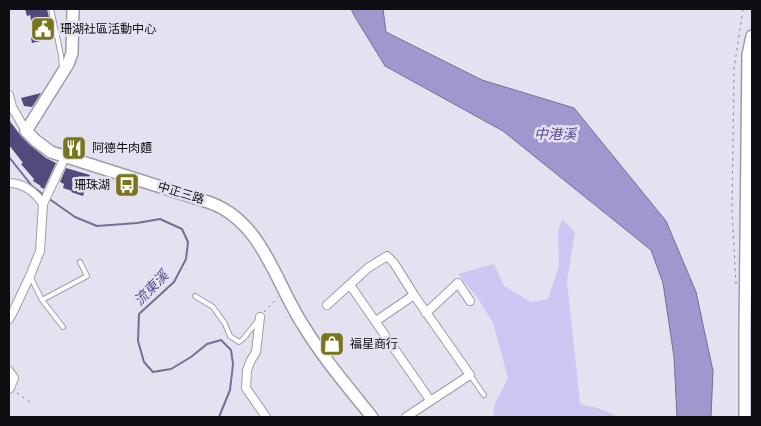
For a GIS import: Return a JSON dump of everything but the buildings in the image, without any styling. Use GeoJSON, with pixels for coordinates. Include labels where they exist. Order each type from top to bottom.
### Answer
{"type":"FeatureCollection","features":[{"type":"Feature","properties":{"kind":"main road"},"geometry":{"type":"LineString","coordinates":[[26,131],[68,64],[72,53],[73,9]]}},
{"type":"Feature","properties":{"kind":"main road"},"geometry":{"type":"LineString","coordinates":[[745,417],[748,55],[752,36]]}},
{"type":"Feature","properties":{"kind":"main road","name":"中正三路"},"geometry":{"type":"LineString","coordinates":[[26,131],[51,152],[219,205],[230,212],[255,236],[284,291],[306,322],[319,349],[372,417]]}},
{"type":"Feature","properties":{"kind":"street"},"geometry":{"type":"LineString","coordinates":[[9,95],[12,107],[26,131]]}},
{"type":"Feature","properties":{"kind":"street"},"geometry":{"type":"LineString","coordinates":[[9,318],[40,251],[43,204],[64,157]]}},
{"type":"Feature","properties":{"kind":"street"},"geometry":{"type":"LineString","coordinates":[[9,183],[25,187],[37,196],[43,204]]}},
{"type":"Feature","properties":{"kind":"street"},"geometry":{"type":"LineString","coordinates":[[327,305],[368,268],[387,256],[394,263],[426,313],[470,375],[406,417]]}},
{"type":"Feature","properties":{"kind":"street"},"geometry":{"type":"LineString","coordinates":[[426,313],[458,283],[470,301]]}},
{"type":"Feature","properties":{"kind":"street"},"geometry":{"type":"LineString","coordinates":[[350,285],[430,400]]}},
{"type":"Feature","properties":{"kind":"street"},"geometry":{"type":"LineString","coordinates":[[376,321],[414,295]]}},
{"type":"Feature","properties":{"kind":"street"},"geometry":{"type":"LineString","coordinates":[[260,317],[256,352],[247,370],[246,388],[266,417]]}},
{"type":"Feature","properties":{"kind":"street"},"geometry":{"type":"LineString","coordinates":[[9,371],[14,378],[9,389]]}},
{"type":"Feature","properties":{"kind":"lane"},"geometry":{"type":"LineString","coordinates":[[51,9],[61,55],[62,74]]}},
{"type":"Feature","properties":{"kind":"lane"},"geometry":{"type":"LineString","coordinates":[[42,300],[87,276],[80,262]]}},
{"type":"Feature","properties":{"kind":"lane"},"geometry":{"type":"LineString","coordinates":[[30,276],[42,300],[63,327]]}},
{"type":"Feature","properties":{"kind":"lane"},"geometry":{"type":"LineString","coordinates":[[195,296],[213,307],[225,324],[230,336],[239,342],[260,317]]}},
{"type":"Feature","properties":{"kind":"lane"},"geometry":{"type":"LineString","coordinates":[[470,375],[484,395]]}},
{"type":"Feature","properties":{"kind":"path"},"geometry":{"type":"LineString","coordinates":[[736,290],[732,210],[734,69],[743,9]]}},
{"type":"Feature","properties":{"kind":"path"},"geometry":{"type":"LineString","coordinates":[[260,317],[284,291]]}},
{"type":"Feature","properties":{"kind":"path"},"geometry":{"type":"LineString","coordinates":[[9,389],[30,402]]}},
{"type":"Feature","properties":{"kind":"shaded area"},"geometry":{"type":"Polygon","coordinates":[[[562,219],[575,232],[567,281],[580,404],[597,408],[615,415],[615,417],[493,417],[495,404],[508,378],[493,323],[477,297],[458,274],[494,264],[504,286],[531,302],[548,299],[559,266],[558,232],[562,219]]]}},
{"type":"Feature","properties":{"kind":"water","name":"中港溪"},"geometry":{"type":"Polygon","coordinates":[[[351,9],[383,9],[386,32],[482,80],[574,108],[666,221],[696,292],[713,371],[711,417],[677,417],[674,357],[663,283],[651,250],[503,131],[385,66],[351,9]]]}},
{"type":"Feature","properties":{"kind":"waterway","name":"流東溪"},"geometry":{"type":"LineString","coordinates":[[9,157],[32,186],[44,195]]}},
{"type":"Feature","properties":{"kind":"waterway","name":"流東溪"},"geometry":{"type":"LineString","coordinates":[[48,198],[75,217],[97,226],[160,219],[182,229],[188,242],[186,259],[174,282],[139,314],[138,341],[144,362],[153,372],[171,369],[191,357],[207,344],[221,340],[231,350],[233,364],[230,390],[219,417]]}},
{"type":"Feature","properties":{"kind":"place","name":"珊湖社區活動中心"},"geometry":{"type":"Point","coordinates":[43,29]}},
{"type":"Feature","properties":{"kind":"place","name":"阿德牛肉麵"},"geometry":{"type":"Point","coordinates":[74,148]}},
{"type":"Feature","properties":{"kind":"place","name":"珊珠湖"},"geometry":{"type":"Point","coordinates":[127,185]}},
{"type":"Feature","properties":{"kind":"place","name":"福星商行"},"geometry":{"type":"Point","coordinates":[332,344]}}]}
